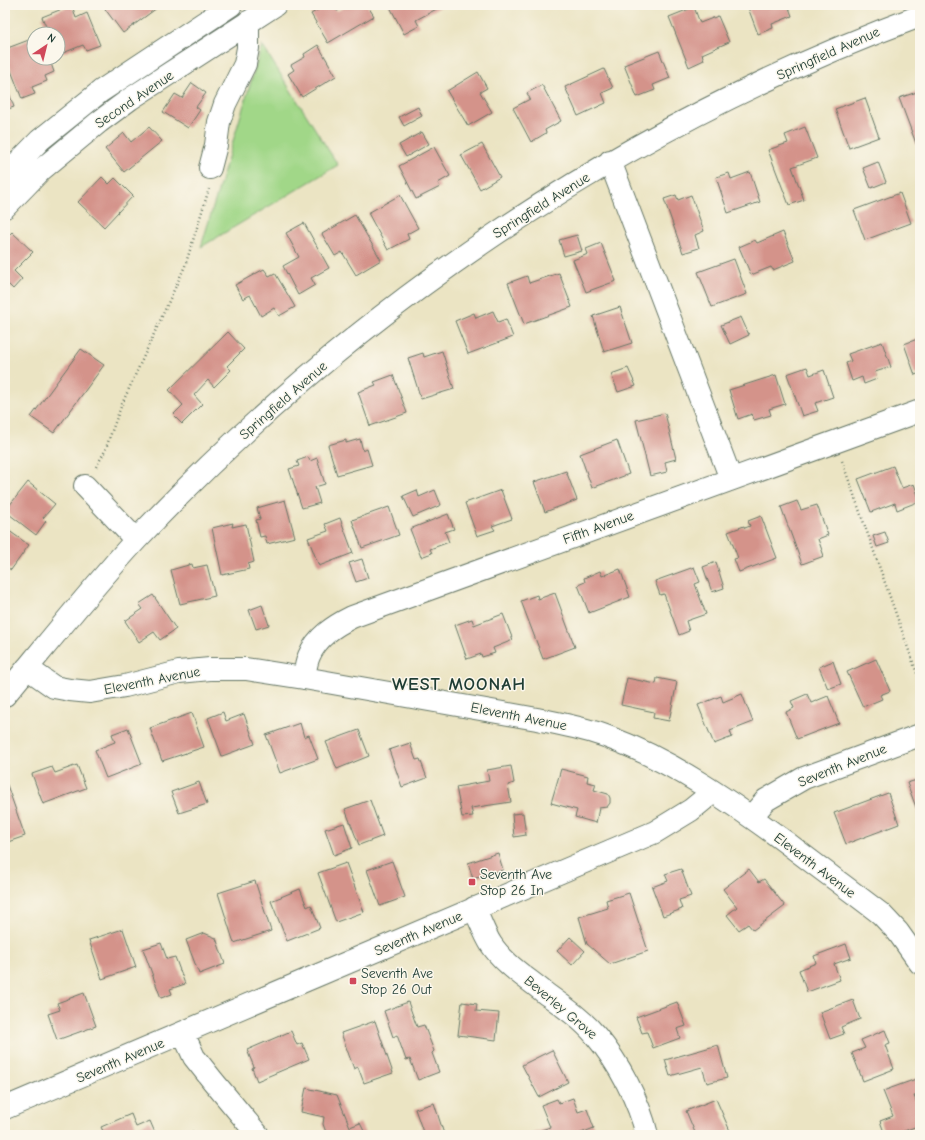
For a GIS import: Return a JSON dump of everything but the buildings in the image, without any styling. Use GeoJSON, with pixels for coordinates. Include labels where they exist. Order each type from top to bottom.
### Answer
{"type":"FeatureCollection","features":[{"type":"Feature","properties":{"kind":"street","name":"Second Avenue"},"geometry":{"type":"LineString","coordinates":[[5,176],[40,140],[101,91],[231,5]]}},
{"type":"Feature","properties":{"kind":"street","name":"Second Avenue"},"geometry":{"type":"LineString","coordinates":[[5,207],[41,170],[99,122],[130,99],[275,5]]}},
{"type":"Feature","properties":{"kind":"street","name":"Springfield Avenue"},"geometry":{"type":"LineString","coordinates":[[5,695],[87,596],[136,540],[193,482],[247,430],[304,380],[364,330],[428,281],[559,192],[610,162],[729,98],[871,34],[920,16]]}},
{"type":"Feature","properties":{"kind":"street"},"geometry":{"type":"LineString","coordinates":[[210,168],[216,145],[219,122],[225,104],[245,64],[248,48],[248,22]]}},
{"type":"Feature","properties":{"kind":"street"},"geometry":{"type":"LineString","coordinates":[[610,162],[731,479]]}},
{"type":"Feature","properties":{"kind":"street","name":"Fifth Avenue"},"geometry":{"type":"LineString","coordinates":[[304,678],[309,657],[324,634],[352,617],[920,411]]}},
{"type":"Feature","properties":{"kind":"street"},"geometry":{"type":"LineString","coordinates":[[85,486],[136,540]]}},
{"type":"Feature","properties":{"kind":"street","name":"Eleventh Avenue"},"geometry":{"type":"LineString","coordinates":[[27,668],[54,687],[90,692],[125,686],[179,672],[210,669],[246,669],[537,718],[573,726],[608,737],[645,752],[679,771],[751,817],[881,914],[898,932],[920,963]]}},
{"type":"Feature","properties":{"kind":"street","name":"Seventh Avenue"},"geometry":{"type":"LineString","coordinates":[[751,817],[766,800],[804,778],[920,735]]}},
{"type":"Feature","properties":{"kind":"street","name":"Seventh Avenue"},"geometry":{"type":"LineString","coordinates":[[5,1108],[655,832],[691,810],[713,792]]}},
{"type":"Feature","properties":{"kind":"street","name":"Beverley Grove"},"geometry":{"type":"LineString","coordinates":[[474,908],[491,944],[510,965],[580,1019],[596,1035],[610,1054],[634,1096],[644,1119],[647,1135]]}},
{"type":"Feature","properties":{"kind":"street"},"geometry":{"type":"LineString","coordinates":[[183,1033],[194,1057],[258,1135]]}},
{"type":"Feature","properties":{"kind":"path"},"geometry":{"type":"LineString","coordinates":[[85,486],[105,451],[122,404],[185,266],[209,189],[210,168]]}},
{"type":"Feature","properties":{"kind":"path"},"geometry":{"type":"LineString","coordinates":[[835,442],[920,682]]}},
{"type":"Feature","properties":{"kind":"green space"},"geometry":{"type":"Polygon","coordinates":[[[262,45],[338,165],[201,247],[262,45]]]}},
{"type":"Feature","properties":{"kind":"place","name":"Seventh Ave Stop 26 In"},"geometry":{"type":"Point","coordinates":[472,882]}},
{"type":"Feature","properties":{"kind":"place","name":"Seventh Ave Stop 26 Out"},"geometry":{"type":"Point","coordinates":[353,981]}},
{"type":"Feature","properties":{"kind":"district","name":"WEST MOONAH"},"geometry":{"type":"Point","coordinates":[459,684]}}]}
